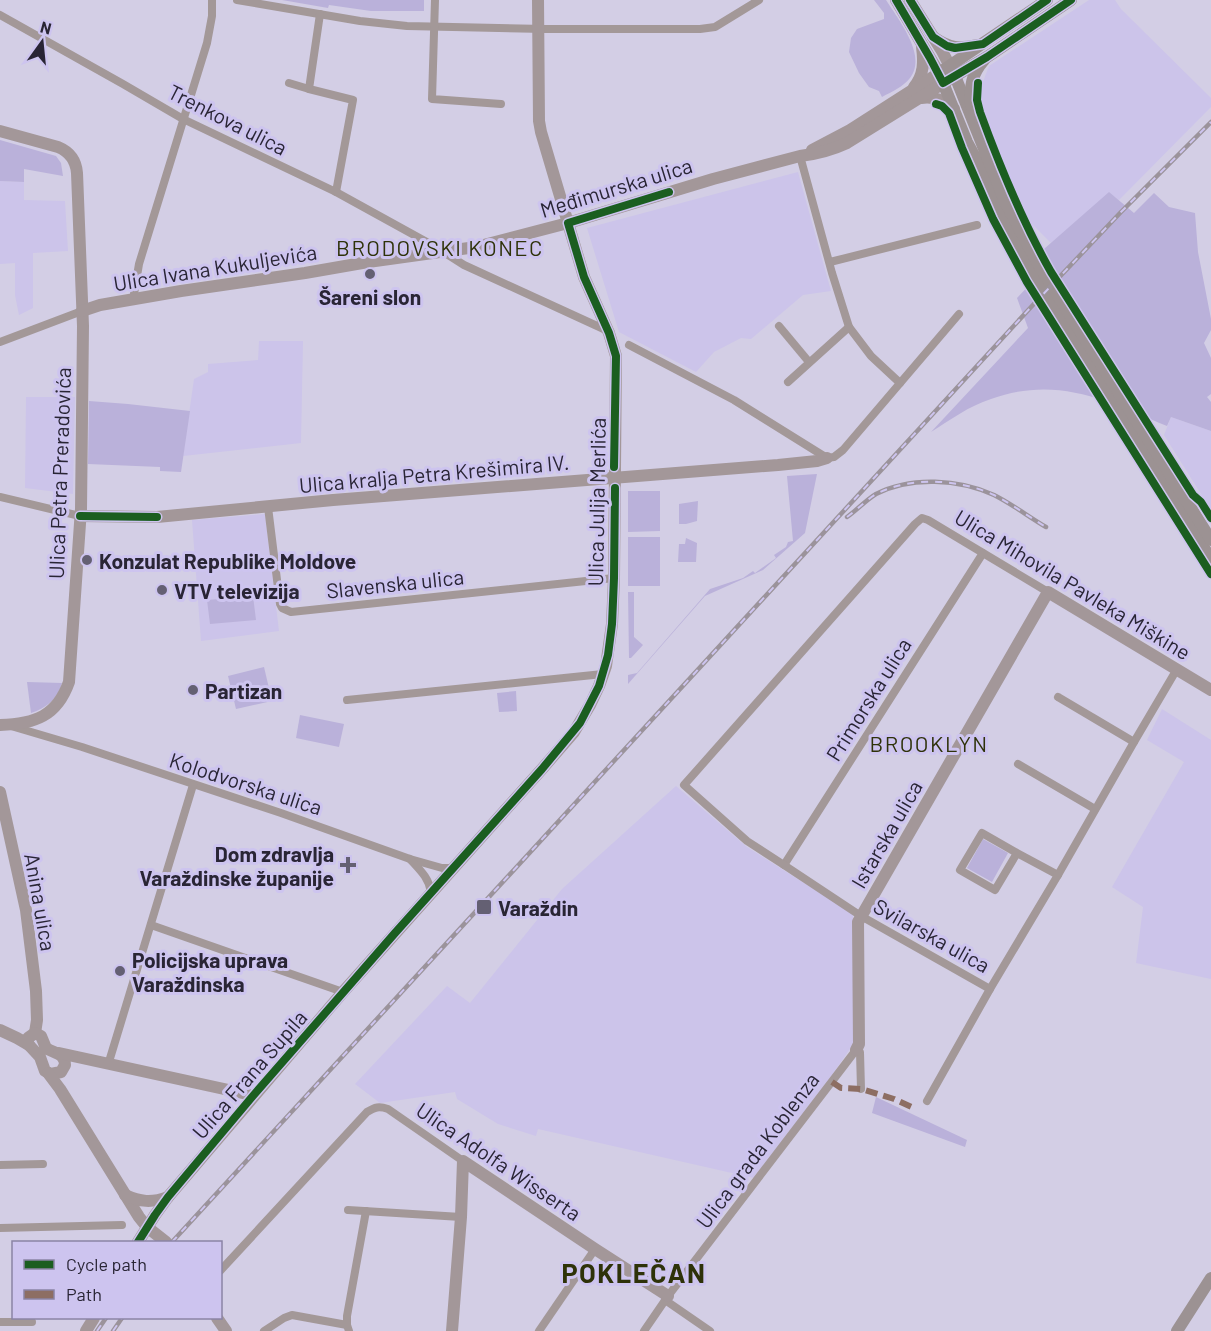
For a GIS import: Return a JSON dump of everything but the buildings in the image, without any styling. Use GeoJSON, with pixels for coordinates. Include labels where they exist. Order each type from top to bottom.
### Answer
{"type":"FeatureCollection","features":[{"type":"Feature","properties":{"kind":"main road","name":"Ulica Julija Merlića"},"geometry":{"type":"LineString","coordinates":[[453,868],[580,723],[595,696],[603,674],[610,641],[614,578],[616,356],[608,331],[584,277],[539,121],[538,0]]}},
{"type":"Feature","properties":{"kind":"main road"},"geometry":{"type":"LineString","coordinates":[[896,0],[928,40],[955,48],[982,44]]}},
{"type":"Feature","properties":{"kind":"main road"},"geometry":{"type":"LineString","coordinates":[[910,0],[928,40],[969,112],[1006,204],[1040,267],[1211,540]]}},
{"type":"Feature","properties":{"kind":"main road","name":"Međimurska ulica"},"geometry":{"type":"LineString","coordinates":[[442,252],[476,247],[568,223],[713,178],[800,156],[822,153],[847,142],[946,74],[982,44],[1047,0]]}},
{"type":"Feature","properties":{"kind":"main road","name":"Međimurska ulica"},"geometry":{"type":"LineString","coordinates":[[946,74],[987,57],[1071,0]]}},
{"type":"Feature","properties":{"kind":"main road"},"geometry":{"type":"LineString","coordinates":[[928,40],[915,94],[925,98],[938,98],[954,109]]}},
{"type":"Feature","properties":{"kind":"main road"},"geometry":{"type":"LineString","coordinates":[[969,112],[971,82],[987,57]]}},
{"type":"Feature","properties":{"kind":"main road"},"geometry":{"type":"LineString","coordinates":[[946,74],[954,109],[967,142],[998,210],[1031,271],[1211,559]]}},
{"type":"Feature","properties":{"kind":"main road","name":"Ulica Petra Preradovića"},"geometry":{"type":"LineString","coordinates":[[0,131],[64,150],[73,158],[77,181],[82,311],[80,516],[71,673],[66,692],[54,709],[30,721],[2,724]]}},
{"type":"Feature","properties":{"kind":"main road","name":"Ulica Ivana Kukuljevića"},"geometry":{"type":"LineString","coordinates":[[82,311],[100,305],[181,291],[442,252]]}},
{"type":"Feature","properties":{"kind":"main road","name":"Ulica kralja Petra Krešimira IV."},"geometry":{"type":"LineString","coordinates":[[80,516],[157,517],[827,459]]}},
{"type":"Feature","properties":{"kind":"main road","name":"Ulica Mihovila Pavleka Miškine"},"geometry":{"type":"LineString","coordinates":[[1048,592],[1211,690]]}},
{"type":"Feature","properties":{"kind":"main road","name":"Istarska ulica"},"geometry":{"type":"LineString","coordinates":[[856,1050],[859,1044],[858,922],[1048,592]]}},
{"type":"Feature","properties":{"kind":"main road","name":"Anina ulica"},"geometry":{"type":"LineString","coordinates":[[0,792],[26,910],[36,991],[37,1020],[30,1038]]}},
{"type":"Feature","properties":{"kind":"main road","name":"Ulica Frana Supila"},"geometry":{"type":"LineString","coordinates":[[139,1241],[168,1197],[252,1097],[453,868]]}},
{"type":"Feature","properties":{"kind":"main road"},"geometry":{"type":"LineString","coordinates":[[0,1030],[30,1038],[59,1053],[247,1094],[252,1097]]}},
{"type":"Feature","properties":{"kind":"main road"},"geometry":{"type":"LineString","coordinates":[[30,1038],[45,1071],[58,1070],[71,1060],[78,1058]]}},
{"type":"Feature","properties":{"kind":"main road"},"geometry":{"type":"LineString","coordinates":[[59,1053],[64,1059],[58,1070],[60,1089],[139,1217],[147,1227],[165,1241]]}},
{"type":"Feature","properties":{"kind":"main road"},"geometry":{"type":"LineString","coordinates":[[452,1331],[463,1161]]}},
{"type":"Feature","properties":{"kind":"main road","name":"Ulica Adolfa Wisserta"},"geometry":{"type":"LineString","coordinates":[[463,1161],[667,1298]]}},
{"type":"Feature","properties":{"kind":"main road"},"geometry":{"type":"LineString","coordinates":[[124,1194],[133,1199],[147,1201],[168,1197]]}},
{"type":"Feature","properties":{"kind":"main road"},"geometry":{"type":"LineString","coordinates":[[1177,1331],[1208,1284]]}},
{"type":"Feature","properties":{"kind":"street"},"geometry":{"type":"LineString","coordinates":[[134,299],[139,264],[207,43],[212,16],[212,0]]}},
{"type":"Feature","properties":{"kind":"street"},"geometry":{"type":"LineString","coordinates":[[237,0],[360,21],[407,26],[538,29],[700,29],[715,27],[759,0]]}},
{"type":"Feature","properties":{"kind":"street"},"geometry":{"type":"LineString","coordinates":[[435,0],[432,99],[501,104]]}},
{"type":"Feature","properties":{"kind":"street"},"geometry":{"type":"LineString","coordinates":[[309,88],[320,14]]}},
{"type":"Feature","properties":{"kind":"street","name":"Trenkova ulica"},"geometry":{"type":"LineString","coordinates":[[0,15],[183,118],[336,192],[442,252]]}},
{"type":"Feature","properties":{"kind":"street"},"geometry":{"type":"LineString","coordinates":[[289,83],[353,100],[336,192]]}},
{"type":"Feature","properties":{"kind":"street"},"geometry":{"type":"LineString","coordinates":[[800,156],[849,327],[871,356],[900,383]]}},
{"type":"Feature","properties":{"kind":"street"},"geometry":{"type":"LineString","coordinates":[[830,261],[977,225]]}},
{"type":"Feature","properties":{"kind":"street"},"geometry":{"type":"LineString","coordinates":[[442,252],[464,265],[608,331]]}},
{"type":"Feature","properties":{"kind":"street","name":"Ulica Ivana Kukuljevića"},"geometry":{"type":"LineString","coordinates":[[0,342],[82,311]]}},
{"type":"Feature","properties":{"kind":"street"},"geometry":{"type":"LineString","coordinates":[[629,345],[734,400],[827,459],[843,450],[959,314]]}},
{"type":"Feature","properties":{"kind":"street"},"geometry":{"type":"LineString","coordinates":[[779,326],[809,362]]}},
{"type":"Feature","properties":{"kind":"street"},"geometry":{"type":"LineString","coordinates":[[788,382],[849,327]]}},
{"type":"Feature","properties":{"kind":"street"},"geometry":{"type":"LineString","coordinates":[[0,497],[80,516]]}},
{"type":"Feature","properties":{"kind":"street","name":"Slavenska ulica"},"geometry":{"type":"LineString","coordinates":[[268,507],[280,604],[282,608],[291,612],[614,578]]}},
{"type":"Feature","properties":{"kind":"street","name":"Ulica Mihovila Pavleka Miškine"},"geometry":{"type":"LineString","coordinates":[[684,785],[922,518],[1048,592]]}},
{"type":"Feature","properties":{"kind":"street","name":"Primorska ulica"},"geometry":{"type":"LineString","coordinates":[[784,866],[983,553]]}},
{"type":"Feature","properties":{"kind":"street"},"geometry":{"type":"LineString","coordinates":[[927,1101],[990,988],[1178,669]]}},
{"type":"Feature","properties":{"kind":"street"},"geometry":{"type":"LineString","coordinates":[[347,700],[603,674]]}},
{"type":"Feature","properties":{"kind":"street"},"geometry":{"type":"LineString","coordinates":[[1058,697],[1134,742]]}},
{"type":"Feature","properties":{"kind":"street","name":"Kolodvorska ulica"},"geometry":{"type":"LineString","coordinates":[[2,724],[70,743],[281,813],[410,859],[442,868],[453,868]]}},
{"type":"Feature","properties":{"kind":"street"},"geometry":{"type":"LineString","coordinates":[[1018,764],[1095,809]]}},
{"type":"Feature","properties":{"kind":"street"},"geometry":{"type":"LineString","coordinates":[[108,1065],[193,785]]}},
{"type":"Feature","properties":{"kind":"street","name":"Svilarska ulica"},"geometry":{"type":"LineString","coordinates":[[684,785],[747,841],[784,866],[861,916],[990,988]]}},
{"type":"Feature","properties":{"kind":"street"},"geometry":{"type":"LineString","coordinates":[[1017,853],[995,890],[960,870],[982,833],[1058,875]]}},
{"type":"Feature","properties":{"kind":"street"},"geometry":{"type":"LineString","coordinates":[[410,859],[428,880],[431,892]]}},
{"type":"Feature","properties":{"kind":"street"},"geometry":{"type":"LineString","coordinates":[[151,925],[343,992]]}},
{"type":"Feature","properties":{"kind":"street"},"geometry":{"type":"LineString","coordinates":[[856,1050],[860,1052],[861,1089]]}},
{"type":"Feature","properties":{"kind":"street","name":"Ulica grada Koblenza"},"geometry":{"type":"LineString","coordinates":[[644,1331],[856,1050]]}},
{"type":"Feature","properties":{"kind":"street","name":"Ulica Adolfa Wisserta"},"geometry":{"type":"LineString","coordinates":[[222,1269],[373,1108],[380,1106],[388,1108],[463,1161]]}},
{"type":"Feature","properties":{"kind":"street"},"geometry":{"type":"LineString","coordinates":[[0,1165],[43,1164]]}},
{"type":"Feature","properties":{"kind":"street"},"geometry":{"type":"LineString","coordinates":[[348,1210],[461,1216]]}},
{"type":"Feature","properties":{"kind":"street"},"geometry":{"type":"LineString","coordinates":[[264,1331],[292,1315],[348,1328],[347,1316],[366,1211]]}},
{"type":"Feature","properties":{"kind":"street"},"geometry":{"type":"LineString","coordinates":[[0,1228],[122,1226]]}},
{"type":"Feature","properties":{"kind":"street"},"geometry":{"type":"LineString","coordinates":[[539,1331],[595,1249]]}},
{"type":"Feature","properties":{"kind":"street","name":"Ulica Adolfa Wisserta"},"geometry":{"type":"LineString","coordinates":[[667,1298],[710,1331]]}},
{"type":"Feature","properties":{"kind":"street"},"geometry":{"type":"LineString","coordinates":[[0,1322],[32,1322]]}},
{"type":"Feature","properties":{"kind":"shaded area"},"geometry":{"type":"Polygon","coordinates":[[[282,0],[424,0],[424,11],[371,11],[329,5],[328,8],[282,0]]]}},
{"type":"Feature","properties":{"kind":"shaded area"},"geometry":{"type":"Polygon","coordinates":[[[874,0],[886,0],[904,27],[916,59],[915,69],[910,78],[900,87],[882,97],[879,91],[869,87],[849,52],[851,38],[857,29],[884,19],[884,13],[874,0]]]}},
{"type":"Feature","properties":{"kind":"shaded area"},"geometry":{"type":"Polygon","coordinates":[[[1089,0],[1115,0],[1121,9],[1211,98],[1211,107],[1119,200],[1109,193],[1051,243],[1030,222],[1019,202],[982,108],[981,87],[989,66],[1089,0]]]}},
{"type":"Feature","properties":{"kind":"shaded area"},"geometry":{"type":"Polygon","coordinates":[[[0,140],[56,156],[61,163],[63,176],[24,169],[24,182],[0,181],[0,140]]]}},
{"type":"Feature","properties":{"kind":"shaded area"},"geometry":{"type":"Polygon","coordinates":[[[798,172],[831,291],[803,295],[751,339],[741,338],[714,352],[696,372],[619,332],[587,228],[798,172]]]}},
{"type":"Feature","properties":{"kind":"shaded area"},"geometry":{"type":"Polygon","coordinates":[[[0,181],[24,182],[24,200],[65,201],[68,251],[33,253],[33,308],[19,315],[15,295],[15,263],[0,264],[0,181]]]}},
{"type":"Feature","properties":{"kind":"shaded area"},"geometry":{"type":"Polygon","coordinates":[[[1109,192],[1134,213],[1154,193],[1169,207],[1195,213],[1198,252],[1211,319],[1211,330],[1204,343],[1211,358],[1211,394],[1207,397],[1211,402],[1211,431],[1171,417],[1167,426],[1082,394],[1060,390],[1038,390],[1015,392],[975,405],[931,432],[1028,328],[1017,298],[1051,262],[1044,249],[1109,192]]]}},
{"type":"Feature","properties":{"kind":"shaded area"},"geometry":{"type":"Polygon","coordinates":[[[259,341],[303,341],[301,443],[183,456],[194,379],[208,372],[208,364],[258,360],[259,341]]]}},
{"type":"Feature","properties":{"kind":"shaded area"},"geometry":{"type":"Polygon","coordinates":[[[26,397],[75,397],[73,494],[25,488],[26,397]]]}},
{"type":"Feature","properties":{"kind":"shaded area"},"geometry":{"type":"Polygon","coordinates":[[[89,401],[190,411],[181,472],[160,471],[160,467],[88,464],[89,401]]]}},
{"type":"Feature","properties":{"kind":"shaded area"},"geometry":{"type":"Polygon","coordinates":[[[1171,417],[1211,431],[1211,510],[1164,435],[1171,417]]]}},
{"type":"Feature","properties":{"kind":"shaded area"},"geometry":{"type":"Polygon","coordinates":[[[817,474],[805,533],[763,570],[705,596],[628,684],[628,675],[637,673],[710,589],[743,578],[753,571],[755,573],[776,558],[774,555],[786,547],[788,542],[793,541],[787,476],[817,474]]]}},
{"type":"Feature","properties":{"kind":"shaded area"},"geometry":{"type":"Polygon","coordinates":[[[628,491],[660,491],[660,531],[628,532],[628,491]]]}},
{"type":"Feature","properties":{"kind":"shaded area"},"geometry":{"type":"Polygon","coordinates":[[[698,501],[697,521],[679,524],[679,504],[698,501]]]}},
{"type":"Feature","properties":{"kind":"shaded area"},"geometry":{"type":"Polygon","coordinates":[[[265,514],[279,631],[201,641],[192,520],[265,514]]]}},
{"type":"Feature","properties":{"kind":"shaded area"},"geometry":{"type":"Polygon","coordinates":[[[628,537],[660,537],[660,586],[628,586],[628,537]]]}},
{"type":"Feature","properties":{"kind":"shaded area"},"geometry":{"type":"Polygon","coordinates":[[[686,538],[697,543],[696,562],[678,562],[679,544],[685,544],[686,538]]]}},
{"type":"Feature","properties":{"kind":"shaded area"},"geometry":{"type":"Polygon","coordinates":[[[628,592],[634,592],[634,637],[643,645],[631,658],[629,658],[628,592]]]}},
{"type":"Feature","properties":{"kind":"shaded area"},"geometry":{"type":"Polygon","coordinates":[[[253,596],[256,620],[210,624],[207,600],[253,596]]]}},
{"type":"Feature","properties":{"kind":"shaded area"},"geometry":{"type":"Polygon","coordinates":[[[264,667],[272,701],[236,709],[228,676],[264,667]]]}},
{"type":"Feature","properties":{"kind":"shaded area"},"geometry":{"type":"Polygon","coordinates":[[[27,682],[62,683],[58,694],[51,702],[31,713],[27,682]]]}},
{"type":"Feature","properties":{"kind":"shaded area"},"geometry":{"type":"Polygon","coordinates":[[[516,691],[517,711],[499,712],[497,693],[516,691]]]}},
{"type":"Feature","properties":{"kind":"shaded area"},"geometry":{"type":"Polygon","coordinates":[[[1162,709],[1211,740],[1211,979],[1136,963],[1143,907],[1112,887],[1184,762],[1147,740],[1162,709]]]}},
{"type":"Feature","properties":{"kind":"shaded area"},"geometry":{"type":"Polygon","coordinates":[[[300,715],[344,724],[339,747],[296,738],[300,715]]]}},
{"type":"Feature","properties":{"kind":"shaded area"},"geometry":{"type":"Polygon","coordinates":[[[676,786],[747,847],[853,914],[854,1043],[823,1088],[754,1178],[538,1129],[536,1136],[498,1124],[457,1099],[455,1092],[380,1103],[355,1084],[447,986],[470,1003],[562,889],[676,786]]]}},
{"type":"Feature","properties":{"kind":"shaded area"},"geometry":{"type":"Polygon","coordinates":[[[983,839],[1008,853],[992,882],[967,868],[983,839]]]}},
{"type":"Feature","properties":{"kind":"shaded area"},"geometry":{"type":"Polygon","coordinates":[[[876,1097],[967,1140],[965,1147],[872,1113],[876,1097]]]}},
{"type":"Feature","properties":{"kind":"railway"},"geometry":{"type":"LineString","coordinates":[[173,1241],[1032,306],[1211,122]]}},
{"type":"Feature","properties":{"kind":"railway"},"geometry":{"type":"LineString","coordinates":[[847,517],[872,496],[890,488],[904,484],[935,482],[966,486],[994,495],[1046,527]]}},
{"type":"Feature","properties":{"kind":"railway"},"geometry":{"type":"LineString","coordinates":[[97,1331],[105,1319]]}},
{"type":"Feature","properties":{"kind":"railway"},"geometry":{"type":"LineString","coordinates":[[113,1331],[121,1319]]}},
{"type":"Feature","properties":{"kind":"marked path"},"geometry":{"type":"LineString","coordinates":[[832,1082],[841,1088],[861,1089],[894,1099],[916,1109]]}},
{"type":"Feature","properties":{"kind":"cycle path"},"geometry":{"type":"LineString","coordinates":[[896,0],[943,83],[987,57],[1071,0]]}},
{"type":"Feature","properties":{"kind":"cycle path"},"geometry":{"type":"LineString","coordinates":[[910,0],[933,37],[955,48],[983,44],[1047,0]]}},
{"type":"Feature","properties":{"kind":"cycle path"},"geometry":{"type":"LineString","coordinates":[[978,83],[977,100],[980,112],[1012,194],[1040,253],[1193,495],[1201,502],[1211,518]]}},
{"type":"Feature","properties":{"kind":"cycle path"},"geometry":{"type":"LineString","coordinates":[[936,104],[949,113],[993,219],[1027,282],[1211,574]]}},
{"type":"Feature","properties":{"kind":"cycle path"},"geometry":{"type":"LineString","coordinates":[[614,467],[616,356],[609,333],[584,277],[568,223],[669,192]]}},
{"type":"Feature","properties":{"kind":"cycle path"},"geometry":{"type":"LineString","coordinates":[[139,1241],[168,1197],[252,1097],[580,723],[599,686],[608,655],[614,578],[615,488]]}},
{"type":"Feature","properties":{"kind":"cycle path"},"geometry":{"type":"LineString","coordinates":[[80,516],[157,517]]}},
{"type":"Feature","properties":{"kind":"place","name":"Šareni slon"},"geometry":{"type":"Point","coordinates":[370,274]}},
{"type":"Feature","properties":{"kind":"place","name":"Konzulat Republike Moldove"},"geometry":{"type":"Point","coordinates":[87,560]}},
{"type":"Feature","properties":{"kind":"place","name":"VTV televizija"},"geometry":{"type":"Point","coordinates":[162,590]}},
{"type":"Feature","properties":{"kind":"place","name":"Partizan"},"geometry":{"type":"Point","coordinates":[193,690]}},
{"type":"Feature","properties":{"kind":"place","name":"Dom zdravlja Varaždinske županije"},"geometry":{"type":"Point","coordinates":[348,865]}},
{"type":"Feature","properties":{"kind":"place","name":"Varaždin"},"geometry":{"type":"Point","coordinates":[484,907]}},
{"type":"Feature","properties":{"kind":"place","name":"Policijska uprava Varaždinska"},"geometry":{"type":"Point","coordinates":[120,971]}},
{"type":"Feature","properties":{"kind":"district","name":"BRODOVSKI KONEC"},"geometry":{"type":"Point","coordinates":[440,247]}},
{"type":"Feature","properties":{"kind":"district","name":"BROOKLYN"},"geometry":{"type":"Point","coordinates":[929,743]}},
{"type":"Feature","properties":{"kind":"district","name":"POKLEČAN"},"geometry":{"type":"Point","coordinates":[634,1272]}}]}
